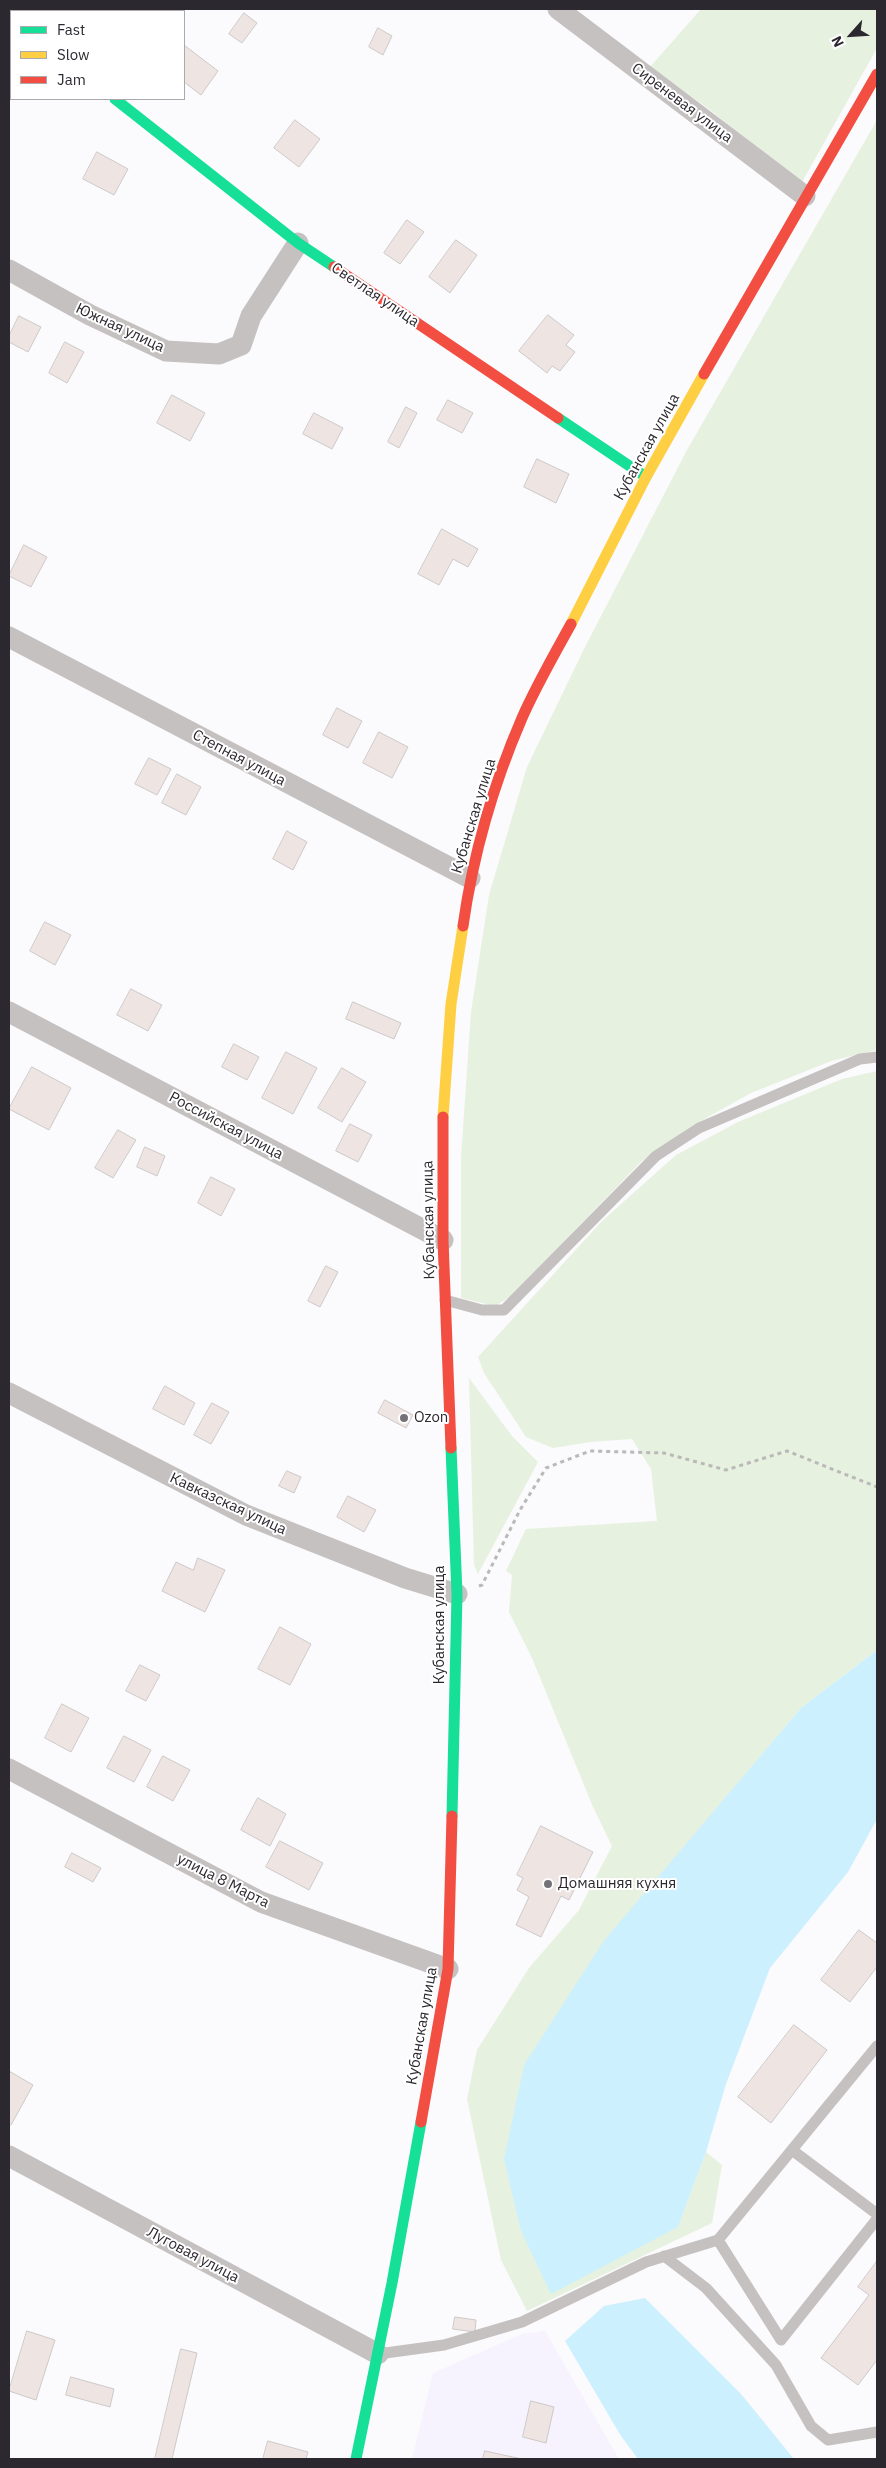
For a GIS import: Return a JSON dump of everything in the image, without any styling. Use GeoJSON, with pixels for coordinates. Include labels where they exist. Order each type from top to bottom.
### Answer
{"type":"FeatureCollection","features":[{"type":"Feature","properties":{"kind":"main road","name":"Кубанская улица"},"geometry":{"type":"LineString","coordinates":[[356,2459],[378,2354],[448,1969],[457,1594],[443,1240],[444,1084],[451,1004],[470,878],[492,800],[522,718],[646,476],[805,196],[877,74]]}},
{"type":"Feature","properties":{"kind":"main road","name":"Светлая улица"},"geometry":{"type":"LineString","coordinates":[[116,100],[298,243],[646,476]]}},
{"type":"Feature","properties":{"kind":"street","name":"Сиреневая улица"},"geometry":{"type":"LineString","coordinates":[[558,9],[805,196]]}},
{"type":"Feature","properties":{"kind":"street","name":"Южная улица"},"geometry":{"type":"LineString","coordinates":[[9,270],[90,315],[166,351],[219,354],[241,345],[251,316],[298,243]]}},
{"type":"Feature","properties":{"kind":"street","name":"Степная улица"},"geometry":{"type":"LineString","coordinates":[[9,637],[470,878]]}},
{"type":"Feature","properties":{"kind":"street","name":"Российская улица"},"geometry":{"type":"LineString","coordinates":[[9,1012],[443,1240]]}},
{"type":"Feature","properties":{"kind":"street","name":"Кавказская улица"},"geometry":{"type":"LineString","coordinates":[[9,1393],[246,1515],[405,1578],[457,1594]]}},
{"type":"Feature","properties":{"kind":"street","name":"улица 8 Марта"},"geometry":{"type":"LineString","coordinates":[[9,1769],[261,1902],[448,1969]]}},
{"type":"Feature","properties":{"kind":"street","name":"Луговая улица"},"geometry":{"type":"LineString","coordinates":[[9,2156],[378,2354]]}},
{"type":"Feature","properties":{"kind":"lane"},"geometry":{"type":"LineString","coordinates":[[445,1300],[482,1310],[504,1310],[656,1156],[699,1128],[860,1058],[877,1057]]}},
{"type":"Feature","properties":{"kind":"lane"},"geometry":{"type":"LineString","coordinates":[[378,2354],[444,2345],[522,2322],[646,2262],[718,2240],[877,2046]]}},
{"type":"Feature","properties":{"kind":"lane"},"geometry":{"type":"LineString","coordinates":[[792,2150],[877,2214]]}},
{"type":"Feature","properties":{"kind":"lane"},"geometry":{"type":"LineString","coordinates":[[718,2240],[781,2340],[877,2218]]}},
{"type":"Feature","properties":{"kind":"lane"},"geometry":{"type":"LineString","coordinates":[[664,2256],[706,2288],[776,2365],[810,2426],[828,2440],[877,2432]]}},
{"type":"Feature","properties":{"kind":"path"},"geometry":{"type":"LineString","coordinates":[[457,1594],[482,1585],[520,1510],[546,1468],[590,1451],[664,1453],[726,1470],[787,1452],[877,1487]]}},
{"type":"Feature","properties":{"kind":"shaded area"},"geometry":{"type":"Polygon","coordinates":[[[545,2331],[619,2459],[412,2459],[433,2373],[522,2334],[545,2331]]]}},
{"type":"Feature","properties":{"kind":"green space"},"geometry":{"type":"Polygon","coordinates":[[[701,9],[877,9],[877,48],[801,184],[709,109],[650,67],[701,9]]]}},
{"type":"Feature","properties":{"kind":"green space"},"geometry":{"type":"Polygon","coordinates":[[[877,120],[877,1050],[831,1061],[751,1093],[690,1127],[641,1162],[510,1297],[495,1306],[461,1298],[461,1158],[471,1012],[489,895],[527,767],[585,647],[687,450],[877,120]]]}},
{"type":"Feature","properties":{"kind":"green space"},"geometry":{"type":"Polygon","coordinates":[[[877,1071],[877,1650],[801,1708],[707,1820],[678,2227],[706,2152],[722,2165],[712,2223],[527,2311],[501,2260],[467,2099],[477,2050],[529,1968],[579,1910],[612,1846],[593,1807],[532,1658],[509,1612],[512,1575],[506,1571],[526,1529],[657,1521],[651,1469],[632,1439],[590,1442],[553,1448],[526,1437],[484,1373],[478,1357],[602,1221],[676,1155],[738,1122],[842,1079],[877,1071]]]}},
{"type":"Feature","properties":{"kind":"green space"},"geometry":{"type":"Polygon","coordinates":[[[469,1378],[512,1436],[538,1462],[478,1574],[474,1565],[469,1378]]]}},
{"type":"Feature","properties":{"kind":"water"},"geometry":{"type":"Polygon","coordinates":[[[877,1650],[877,1819],[848,1872],[770,1968],[726,2084],[706,2152],[678,2227],[551,2294],[521,2231],[504,2159],[524,2065],[603,1942],[801,1708],[877,1650]]]}},
{"type":"Feature","properties":{"kind":"water"},"geometry":{"type":"Polygon","coordinates":[[[645,2298],[741,2394],[794,2459],[638,2459],[621,2436],[565,2341],[604,2306],[645,2298]]]}},
{"type":"Feature","properties":{"kind":"building"},"geometry":{"type":"Polygon","coordinates":[[[136,9],[138,10],[96,10],[136,9]]]}},
{"type":"Feature","properties":{"kind":"building"},"geometry":{"type":"Polygon","coordinates":[[[244,13],[257,23],[242,43],[229,34],[244,13]]]}},
{"type":"Feature","properties":{"kind":"building"},"geometry":{"type":"Polygon","coordinates":[[[378,28],[392,36],[383,55],[369,47],[378,28]]]}},
{"type":"Feature","properties":{"kind":"building"},"geometry":{"type":"Polygon","coordinates":[[[185,46],[218,71],[201,95],[185,83],[185,46]]]}},
{"type":"Feature","properties":{"kind":"building"},"geometry":{"type":"Polygon","coordinates":[[[295,120],[320,139],[299,167],[274,148],[295,120]]]}},
{"type":"Feature","properties":{"kind":"building"},"geometry":{"type":"Polygon","coordinates":[[[97,152],[128,169],[114,195],[83,179],[97,152]]]}},
{"type":"Feature","properties":{"kind":"building"},"geometry":{"type":"Polygon","coordinates":[[[407,220],[424,232],[400,264],[384,253],[407,220]]]}},
{"type":"Feature","properties":{"kind":"building"},"geometry":{"type":"Polygon","coordinates":[[[456,240],[477,255],[450,293],[429,277],[456,240]]]}},
{"type":"Feature","properties":{"kind":"building"},"geometry":{"type":"Polygon","coordinates":[[[548,315],[574,335],[566,345],[575,352],[560,371],[552,366],[547,373],[519,351],[548,315]]]}},
{"type":"Feature","properties":{"kind":"building"},"geometry":{"type":"Polygon","coordinates":[[[19,316],[41,327],[28,352],[9,342],[9,336],[19,316]]]}},
{"type":"Feature","properties":{"kind":"building"},"geometry":{"type":"Polygon","coordinates":[[[65,342],[84,352],[67,383],[49,373],[65,342]]]}},
{"type":"Feature","properties":{"kind":"building"},"geometry":{"type":"Polygon","coordinates":[[[172,395],[205,413],[190,441],[157,423],[172,395]]]}},
{"type":"Feature","properties":{"kind":"building"},"geometry":{"type":"Polygon","coordinates":[[[448,400],[473,413],[462,433],[437,420],[448,400]]]}},
{"type":"Feature","properties":{"kind":"building"},"geometry":{"type":"Polygon","coordinates":[[[406,407],[417,413],[399,448],[388,442],[406,407]]]}},
{"type":"Feature","properties":{"kind":"building"},"geometry":{"type":"Polygon","coordinates":[[[314,413],[343,428],[332,449],[303,434],[314,413]]]}},
{"type":"Feature","properties":{"kind":"building"},"geometry":{"type":"Polygon","coordinates":[[[537,459],[569,474],[556,503],[524,487],[537,459]]]}},
{"type":"Feature","properties":{"kind":"building"},"geometry":{"type":"Polygon","coordinates":[[[442,529],[478,549],[468,567],[453,559],[439,585],[418,574],[442,529]]]}},
{"type":"Feature","properties":{"kind":"building"},"geometry":{"type":"Polygon","coordinates":[[[24,545],[47,557],[31,587],[9,576],[24,545]]]}},
{"type":"Feature","properties":{"kind":"building"},"geometry":{"type":"Polygon","coordinates":[[[337,708],[362,721],[348,748],[323,735],[337,708]]]}},
{"type":"Feature","properties":{"kind":"building"},"geometry":{"type":"Polygon","coordinates":[[[379,732],[408,747],[392,778],[363,763],[379,732]]]}},
{"type":"Feature","properties":{"kind":"building"},"geometry":{"type":"Polygon","coordinates":[[[149,758],[171,769],[157,795],[135,784],[149,758]]]}},
{"type":"Feature","properties":{"kind":"building"},"geometry":{"type":"Polygon","coordinates":[[[177,774],[201,787],[186,815],[162,803],[177,774]]]}},
{"type":"Feature","properties":{"kind":"building"},"geometry":{"type":"Polygon","coordinates":[[[287,831],[307,842],[293,870],[273,859],[287,831]]]}},
{"type":"Feature","properties":{"kind":"building"},"geometry":{"type":"Polygon","coordinates":[[[45,922],[71,935],[55,965],[30,951],[45,922]]]}},
{"type":"Feature","properties":{"kind":"building"},"geometry":{"type":"Polygon","coordinates":[[[131,989],[162,1005],[148,1031],[117,1015],[131,989]]]}},
{"type":"Feature","properties":{"kind":"building"},"geometry":{"type":"Polygon","coordinates":[[[353,1002],[401,1023],[394,1039],[346,1019],[353,1002]]]}},
{"type":"Feature","properties":{"kind":"building"},"geometry":{"type":"Polygon","coordinates":[[[234,1044],[259,1057],[247,1080],[222,1067],[234,1044]]]}},
{"type":"Feature","properties":{"kind":"building"},"geometry":{"type":"Polygon","coordinates":[[[286,1052],[317,1068],[293,1114],[262,1098],[286,1052]]]}},
{"type":"Feature","properties":{"kind":"building"},"geometry":{"type":"Polygon","coordinates":[[[32,1067],[71,1088],[49,1130],[9,1109],[32,1067]]]}},
{"type":"Feature","properties":{"kind":"building"},"geometry":{"type":"Polygon","coordinates":[[[342,1068],[366,1082],[342,1122],[318,1108],[342,1068]]]}},
{"type":"Feature","properties":{"kind":"building"},"geometry":{"type":"Polygon","coordinates":[[[350,1124],[372,1135],[358,1162],[336,1151],[350,1124]]]}},
{"type":"Feature","properties":{"kind":"building"},"geometry":{"type":"Polygon","coordinates":[[[118,1130],[136,1140],[113,1178],[95,1168],[118,1130]]]}},
{"type":"Feature","properties":{"kind":"building"},"geometry":{"type":"Polygon","coordinates":[[[145,1147],[165,1156],[157,1176],[137,1167],[145,1147]]]}},
{"type":"Feature","properties":{"kind":"building"},"geometry":{"type":"Polygon","coordinates":[[[211,1177],[235,1189],[221,1216],[198,1203],[211,1177]]]}},
{"type":"Feature","properties":{"kind":"building"},"geometry":{"type":"Polygon","coordinates":[[[326,1266],[338,1272],[320,1307],[308,1301],[326,1266]]]}},
{"type":"Feature","properties":{"kind":"building"},"geometry":{"type":"Polygon","coordinates":[[[165,1386],[195,1403],[184,1425],[153,1409],[165,1386]]]}},
{"type":"Feature","properties":{"kind":"building"},"geometry":{"type":"Polygon","coordinates":[[[385,1400],[413,1415],[406,1428],[378,1413],[385,1400]]]}},
{"type":"Feature","properties":{"kind":"building"},"geometry":{"type":"Polygon","coordinates":[[[212,1403],[229,1412],[211,1444],[194,1435],[212,1403]]]}},
{"type":"Feature","properties":{"kind":"building"},"geometry":{"type":"Polygon","coordinates":[[[287,1471],[301,1477],[294,1493],[279,1486],[287,1471]]]}},
{"type":"Feature","properties":{"kind":"building"},"geometry":{"type":"Polygon","coordinates":[[[348,1496],[376,1510],[364,1532],[337,1517],[348,1496]]]}},
{"type":"Feature","properties":{"kind":"building"},"geometry":{"type":"Polygon","coordinates":[[[198,1558],[225,1570],[205,1612],[162,1591],[176,1562],[193,1570],[198,1558]]]}},
{"type":"Feature","properties":{"kind":"building"},"geometry":{"type":"Polygon","coordinates":[[[280,1627],[311,1644],[290,1685],[258,1669],[280,1627]]]}},
{"type":"Feature","properties":{"kind":"building"},"geometry":{"type":"Polygon","coordinates":[[[140,1665],[160,1675],[146,1701],[126,1691],[140,1665]]]}},
{"type":"Feature","properties":{"kind":"building"},"geometry":{"type":"Polygon","coordinates":[[[62,1704],[89,1718],[71,1752],[45,1738],[62,1704]]]}},
{"type":"Feature","properties":{"kind":"building"},"geometry":{"type":"Polygon","coordinates":[[[124,1736],[151,1750],[134,1782],[107,1768],[124,1736]]]}},
{"type":"Feature","properties":{"kind":"building"},"geometry":{"type":"Polygon","coordinates":[[[163,1756],[190,1770],[173,1801],[147,1787],[163,1756]]]}},
{"type":"Feature","properties":{"kind":"building"},"geometry":{"type":"Polygon","coordinates":[[[258,1798],[286,1814],[270,1846],[241,1830],[258,1798]]]}},
{"type":"Feature","properties":{"kind":"building","name":"Домашняя кухня"},"geometry":{"type":"Polygon","coordinates":[[[541,1826],[593,1852],[569,1900],[561,1896],[541,1937],[516,1925],[529,1897],[517,1890],[523,1878],[517,1875],[541,1826]]]}},
{"type":"Feature","properties":{"kind":"building"},"geometry":{"type":"Polygon","coordinates":[[[280,1841],[323,1863],[309,1890],[266,1867],[280,1841]]]}},
{"type":"Feature","properties":{"kind":"building"},"geometry":{"type":"Polygon","coordinates":[[[72,1853],[101,1868],[93,1882],[65,1867],[72,1853]]]}},
{"type":"Feature","properties":{"kind":"building"},"geometry":{"type":"Polygon","coordinates":[[[859,1930],[877,1943],[877,1967],[850,2002],[821,1980],[859,1930]]]}},
{"type":"Feature","properties":{"kind":"building"},"geometry":{"type":"Polygon","coordinates":[[[794,2025],[827,2050],[771,2123],[738,2097],[794,2025]]]}},
{"type":"Feature","properties":{"kind":"building"},"geometry":{"type":"Polygon","coordinates":[[[9,2071],[33,2085],[11,2125],[9,2124],[9,2071]]]}},
{"type":"Feature","properties":{"kind":"building"},"geometry":{"type":"Polygon","coordinates":[[[877,2261],[877,2360],[858,2385],[821,2358],[869,2295],[858,2287],[877,2261]]]}},
{"type":"Feature","properties":{"kind":"building"},"geometry":{"type":"Polygon","coordinates":[[[455,2317],[476,2320],[475,2332],[453,2329],[455,2317]]]}},
{"type":"Feature","properties":{"kind":"building"},"geometry":{"type":"Polygon","coordinates":[[[27,2331],[55,2340],[36,2400],[9,2391],[27,2331]]]}},
{"type":"Feature","properties":{"kind":"building"},"geometry":{"type":"Polygon","coordinates":[[[181,2349],[197,2353],[172,2459],[155,2459],[181,2349]]]}},
{"type":"Feature","properties":{"kind":"building"},"geometry":{"type":"Polygon","coordinates":[[[71,2377],[114,2389],[110,2407],[66,2395],[71,2377]]]}},
{"type":"Feature","properties":{"kind":"building"},"geometry":{"type":"Polygon","coordinates":[[[531,2401],[554,2407],[546,2443],[523,2437],[531,2401]]]}},
{"type":"Feature","properties":{"kind":"building"},"geometry":{"type":"Polygon","coordinates":[[[268,2441],[308,2452],[306,2459],[263,2459],[268,2441]]]}},
{"type":"Feature","properties":{"kind":"building"},"geometry":{"type":"Polygon","coordinates":[[[485,2451],[522,2459],[483,2459],[485,2451]]]}},
{"type":"Feature","properties":{"kind":"traffic: fast"},"geometry":{"type":"LineString","coordinates":[[116,100],[298,243],[334,267]]}},
{"type":"Feature","properties":{"kind":"traffic: fast"},"geometry":{"type":"LineString","coordinates":[[558,418],[646,477]]}},
{"type":"Feature","properties":{"kind":"traffic: fast"},"geometry":{"type":"LineString","coordinates":[[451,1448],[457,1594],[452,1816]]}},
{"type":"Feature","properties":{"kind":"traffic: fast"},"geometry":{"type":"LineString","coordinates":[[356,2459],[392,2283],[421,2122]]}},
{"type":"Feature","properties":{"kind":"traffic: slow"},"geometry":{"type":"LineString","coordinates":[[571,624],[646,477],[704,374]]}},
{"type":"Feature","properties":{"kind":"traffic: slow"},"geometry":{"type":"LineString","coordinates":[[443,1117],[451,1004],[463,926]]}},
{"type":"Feature","properties":{"kind":"traffic: jam"},"geometry":{"type":"LineString","coordinates":[[704,374],[877,74]]}},
{"type":"Feature","properties":{"kind":"traffic: jam"},"geometry":{"type":"LineString","coordinates":[[334,267],[558,418]]}},
{"type":"Feature","properties":{"kind":"traffic: jam"},"geometry":{"type":"LineString","coordinates":[[463,926],[478,847],[502,769],[527,706],[571,624]]}},
{"type":"Feature","properties":{"kind":"traffic: jam"},"geometry":{"type":"LineString","coordinates":[[443,1117],[443,1240],[451,1448]]}},
{"type":"Feature","properties":{"kind":"traffic: jam"},"geometry":{"type":"LineString","coordinates":[[421,2122],[448,1969],[452,1816]]}},
{"type":"Feature","properties":{"kind":"place","name":"Ozon"},"geometry":{"type":"Point","coordinates":[404,1418]}},
{"type":"Feature","properties":{"kind":"place","name":"Домашняя кухня"},"geometry":{"type":"Point","coordinates":[548,1884]}}]}
